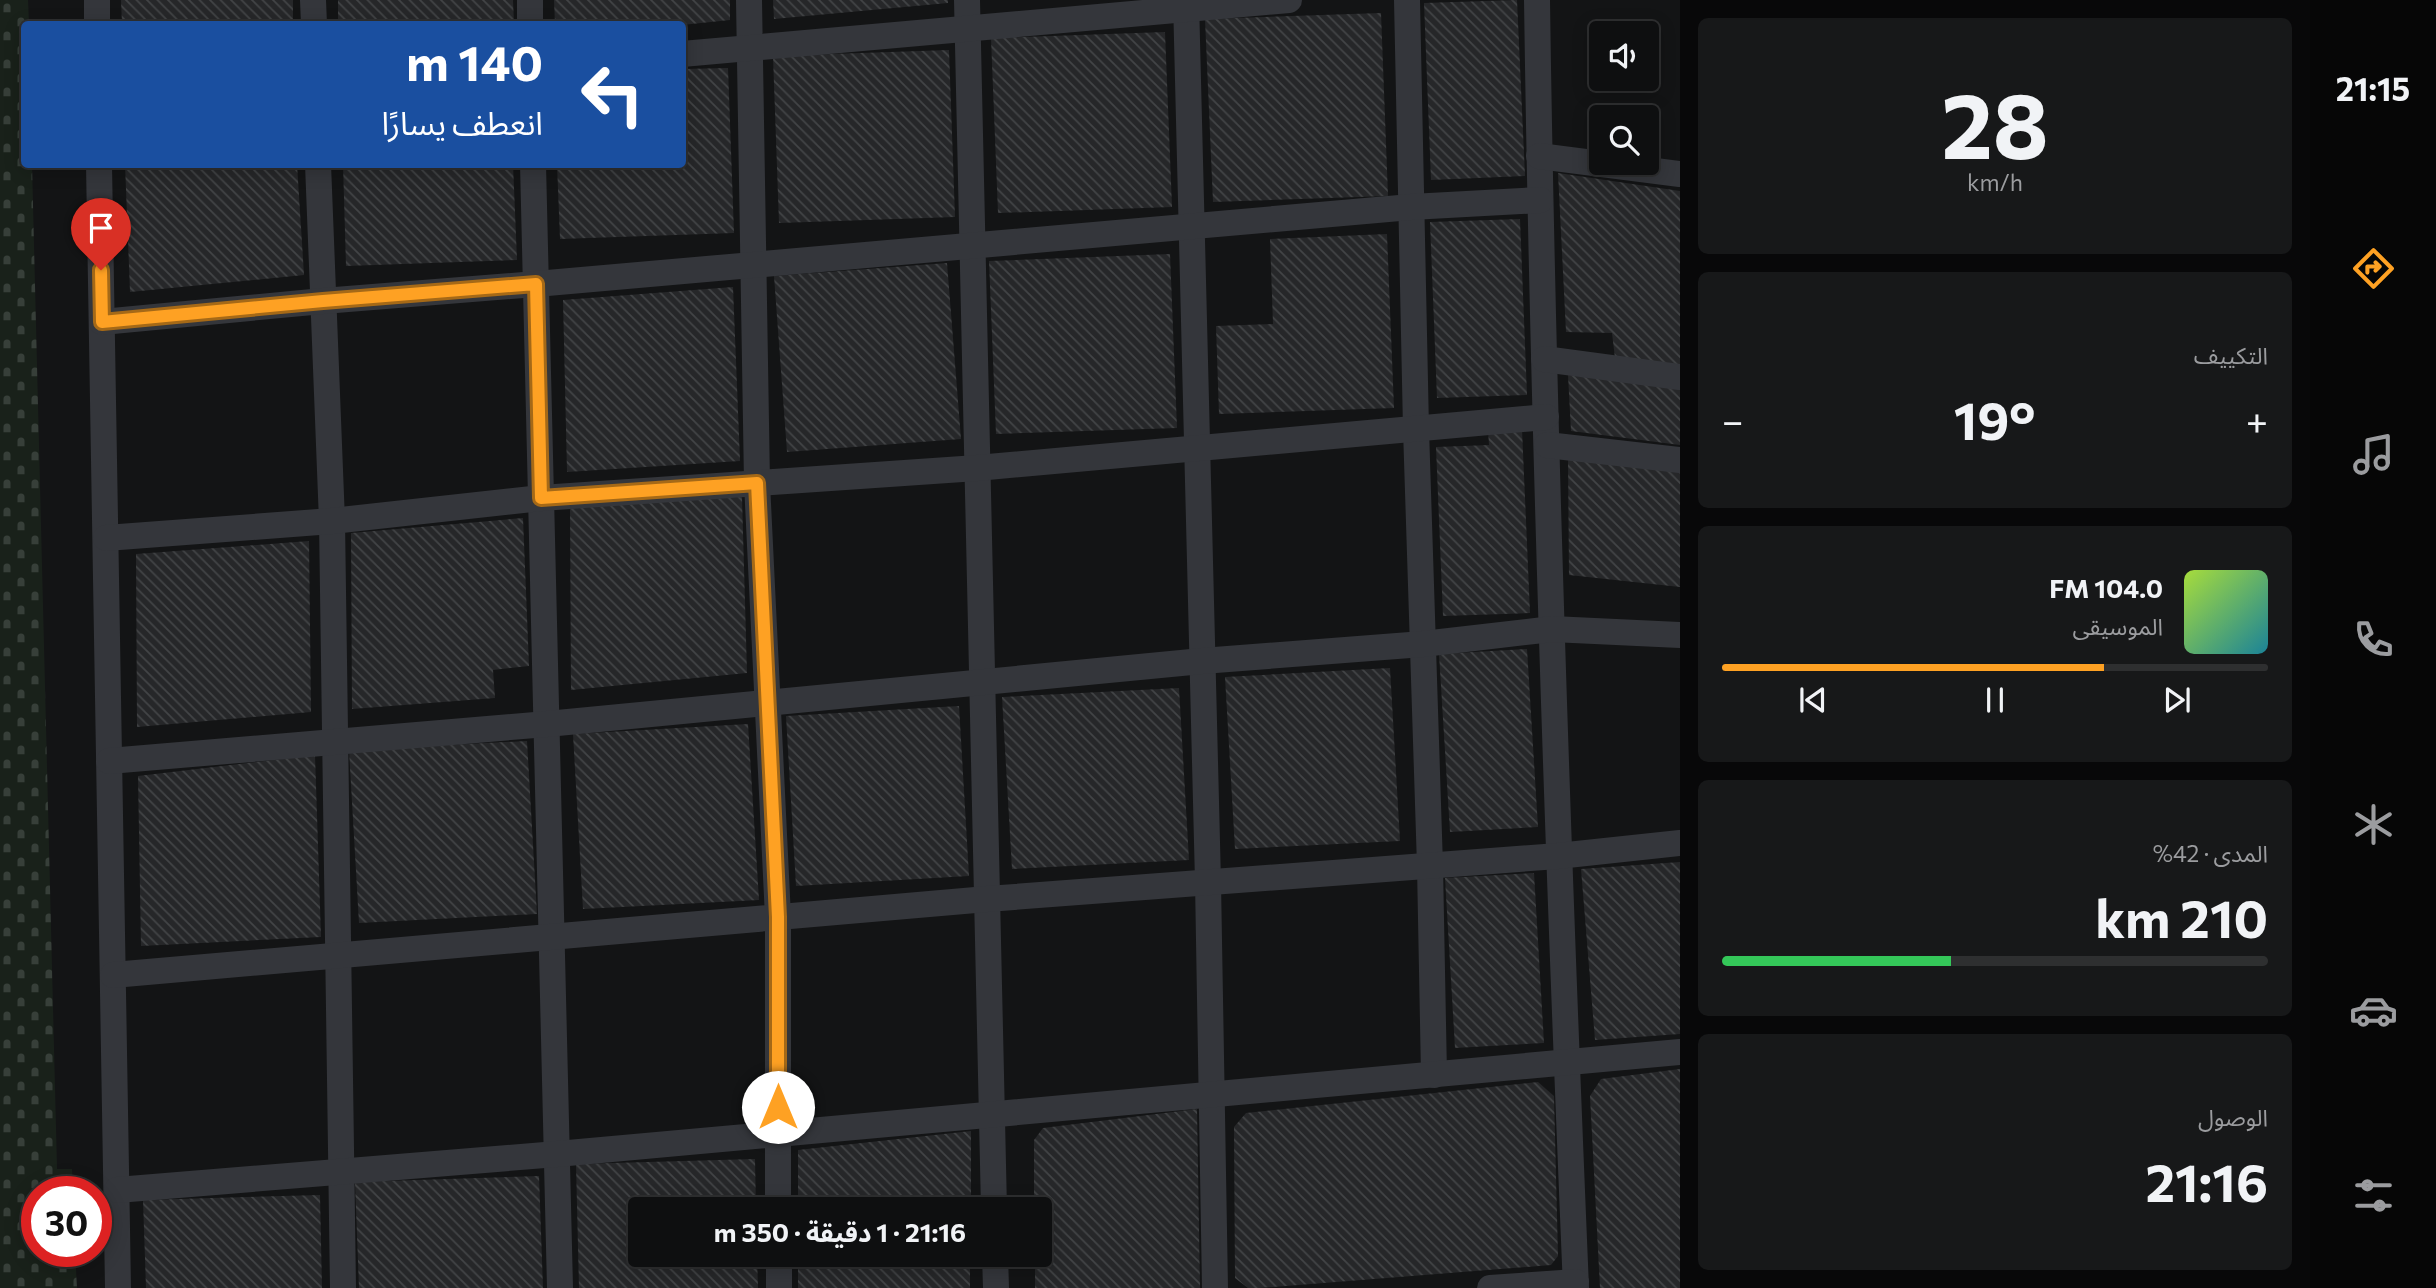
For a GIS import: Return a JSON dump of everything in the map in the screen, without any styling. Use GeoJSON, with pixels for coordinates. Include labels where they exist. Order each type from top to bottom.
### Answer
{"type":"FeatureCollection","features":[{"type":"Feature","properties":{"kind":"street"},"geometry":{"type":"LineString","coordinates":[[97,0],[97,21]]}},
{"type":"Feature","properties":{"kind":"street"},"geometry":{"type":"LineString","coordinates":[[313,0],[314,21]]}},
{"type":"Feature","properties":{"kind":"street"},"geometry":{"type":"LineString","coordinates":[[530,0],[530,21]]}},
{"type":"Feature","properties":{"kind":"street"},"geometry":{"type":"LineString","coordinates":[[749,0],[757,483],[778,917],[778,1197]]}},
{"type":"Feature","properties":{"kind":"street"},"geometry":{"type":"LineString","coordinates":[[967,0],[994,1197]]}},
{"type":"Feature","properties":{"kind":"street"},"geometry":{"type":"LineString","coordinates":[[686,54],[968,29],[1186,5],[1289,0]]}},
{"type":"Feature","properties":{"kind":"street"},"geometry":{"type":"LineString","coordinates":[[1407,0],[1434,1075]]}},
{"type":"Feature","properties":{"kind":"street"},"geometry":{"type":"LineString","coordinates":[[1490,1288],[1576,1285],[1558,856],[1537,0]]}},
{"type":"Feature","properties":{"kind":"street"},"geometry":{"type":"LineString","coordinates":[[1186,5],[1208,882],[1215,1288]]}},
{"type":"Feature","properties":{"kind":"street"},"geometry":{"type":"LineString","coordinates":[[1539,156],[1680,174]]}},
{"type":"Feature","properties":{"kind":"street"},"geometry":{"type":"LineString","coordinates":[[99,168],[118,1288]]}},
{"type":"Feature","properties":{"kind":"street"},"geometry":{"type":"LineString","coordinates":[[318,168],[332,521],[343,1288]]}},
{"type":"Feature","properties":{"kind":"street"},"geometry":{"type":"LineString","coordinates":[[533,168],[560,1288]]}},
{"type":"Feature","properties":{"kind":"street"},"geometry":{"type":"LineString","coordinates":[[102,322],[1411,207],[1540,200]]}},
{"type":"Feature","properties":{"kind":"street"},"geometry":{"type":"LineString","coordinates":[[1544,359],[1680,377]]}},
{"type":"Feature","properties":{"kind":"street"},"geometry":{"type":"LineString","coordinates":[[106,538],[332,521],[541,498],[977,468],[1546,417]]}},
{"type":"Feature","properties":{"kind":"street"},"geometry":{"type":"LineString","coordinates":[[1547,445],[1680,460]]}},
{"type":"Feature","properties":{"kind":"street"},"geometry":{"type":"LineString","coordinates":[[109,761],[547,724],[1202,661],[1423,644],[1552,629],[1680,635]]}},
{"type":"Feature","properties":{"kind":"street"},"geometry":{"type":"LineString","coordinates":[[113,975],[987,899],[1558,856],[1680,843]]}},
{"type":"Feature","properties":{"kind":"street"},"geometry":{"type":"LineString","coordinates":[[117,1190],[557,1154],[1680,1052]]}},
{"type":"Feature","properties":{"kind":"street"},"geometry":{"type":"LineString","coordinates":[[779,1267],[779,1288]]}},
{"type":"Feature","properties":{"kind":"street"},"geometry":{"type":"LineString","coordinates":[[995,1267],[996,1288]]}},
{"type":"Feature","properties":{"kind":"green space"},"geometry":{"type":"Polygon","coordinates":[[[0,0],[28,0],[29,21],[21,21],[21,168],[32,168],[57,1169],[72,1169],[72,1176],[21,1176],[21,1267],[76,1267],[77,1288],[0,1288],[0,0]]]}},
{"type":"Feature","properties":{"kind":"building"},"geometry":{"type":"Polygon","coordinates":[[[121,0],[293,0],[293,21],[122,21],[121,0]]]}},
{"type":"Feature","properties":{"kind":"building"},"geometry":{"type":"Polygon","coordinates":[[[338,0],[513,0],[514,21],[338,21],[338,0]]]}},
{"type":"Feature","properties":{"kind":"building"},"geometry":{"type":"Polygon","coordinates":[[[554,0],[730,0],[730,20],[686,25],[686,21],[555,21],[554,0]]]}},
{"type":"Feature","properties":{"kind":"building"},"geometry":{"type":"Polygon","coordinates":[[[773,0],[948,0],[948,3],[774,19],[773,0]]]}},
{"type":"Feature","properties":{"kind":"building"},"geometry":{"type":"Polygon","coordinates":[[[1517,0],[1525,176],[1431,180],[1424,3],[1517,0]]]}},
{"type":"Feature","properties":{"kind":"building"},"geometry":{"type":"Polygon","coordinates":[[[1381,13],[1388,196],[1213,202],[1205,19],[1381,13]]]}},
{"type":"Feature","properties":{"kind":"building"},"geometry":{"type":"Polygon","coordinates":[[[1165,32],[1172,207],[998,213],[991,38],[1165,32]]]}},
{"type":"Feature","properties":{"kind":"building"},"geometry":{"type":"Polygon","coordinates":[[[949,50],[955,217],[779,223],[773,56],[949,50]]]}},
{"type":"Feature","properties":{"kind":"building"},"geometry":{"type":"Polygon","coordinates":[[[728,68],[734,233],[560,239],[557,168],[686,168],[686,69],[728,68]]]}},
{"type":"Feature","properties":{"kind":"building"},"geometry":{"type":"Polygon","coordinates":[[[125,168],[297,168],[304,275],[130,292],[125,168]]]}},
{"type":"Feature","properties":{"kind":"building"},"geometry":{"type":"Polygon","coordinates":[[[343,168],[513,168],[517,260],[346,266],[343,168]]]}},
{"type":"Feature","properties":{"kind":"building"},"geometry":{"type":"Polygon","coordinates":[[[1558,173],[1680,191],[1680,365],[1615,358],[1612,333],[1566,332],[1558,173]]]}},
{"type":"Feature","properties":{"kind":"building"},"geometry":{"type":"Polygon","coordinates":[[[1520,219],[1527,395],[1437,398],[1430,222],[1520,219]]]}},
{"type":"Feature","properties":{"kind":"building"},"geometry":{"type":"Polygon","coordinates":[[[1387,234],[1394,408],[1219,414],[1216,326],[1273,324],[1270,239],[1387,234]]]}},
{"type":"Feature","properties":{"kind":"building"},"geometry":{"type":"Polygon","coordinates":[[[1170,254],[1177,428],[996,434],[989,261],[1170,254]]]}},
{"type":"Feature","properties":{"kind":"building"},"geometry":{"type":"Polygon","coordinates":[[[947,263],[961,439],[787,452],[774,276],[947,263]]]}},
{"type":"Feature","properties":{"kind":"building"},"geometry":{"type":"Polygon","coordinates":[[[733,287],[740,461],[567,472],[563,300],[733,287]]]}},
{"type":"Feature","properties":{"kind":"building"},"geometry":{"type":"Polygon","coordinates":[[[1568,375],[1680,388],[1680,445],[1571,431],[1568,375]]]}},
{"type":"Feature","properties":{"kind":"building"},"geometry":{"type":"Polygon","coordinates":[[[1522,429],[1530,613],[1443,616],[1436,447],[1489,445],[1488,430],[1522,429]]]}},
{"type":"Feature","properties":{"kind":"building"},"geometry":{"type":"Polygon","coordinates":[[[1568,457],[1680,470],[1680,587],[1569,575],[1568,457]]]}},
{"type":"Feature","properties":{"kind":"building"},"geometry":{"type":"Polygon","coordinates":[[[742,497],[747,673],[571,690],[570,506],[742,497]]]}},
{"type":"Feature","properties":{"kind":"building"},"geometry":{"type":"Polygon","coordinates":[[[523,518],[529,666],[493,670],[495,698],[352,709],[351,533],[523,518]]]}},
{"type":"Feature","properties":{"kind":"building"},"geometry":{"type":"Polygon","coordinates":[[[309,541],[311,712],[137,727],[136,554],[309,541]]]}},
{"type":"Feature","properties":{"kind":"building"},"geometry":{"type":"Polygon","coordinates":[[[1527,649],[1538,827],[1450,832],[1439,654],[1527,649]]]}},
{"type":"Feature","properties":{"kind":"building"},"geometry":{"type":"Polygon","coordinates":[[[1390,668],[1400,841],[1235,849],[1225,677],[1390,668]]]}},
{"type":"Feature","properties":{"kind":"building"},"geometry":{"type":"Polygon","coordinates":[[[1179,688],[1189,860],[1012,869],[1002,697],[1179,688]]]}},
{"type":"Feature","properties":{"kind":"building"},"geometry":{"type":"Polygon","coordinates":[[[959,706],[969,876],[796,886],[786,716],[959,706]]]}},
{"type":"Feature","properties":{"kind":"building"},"geometry":{"type":"Polygon","coordinates":[[[748,724],[759,900],[583,909],[573,734],[748,724]]]}},
{"type":"Feature","properties":{"kind":"building"},"geometry":{"type":"Polygon","coordinates":[[[527,741],[537,914],[359,923],[349,750],[527,741]]]}},
{"type":"Feature","properties":{"kind":"building"},"geometry":{"type":"Polygon","coordinates":[[[315,755],[321,937],[141,946],[138,776],[315,755]]]}},
{"type":"Feature","properties":{"kind":"building"},"geometry":{"type":"Polygon","coordinates":[[[1680,862],[1680,1034],[1595,1040],[1581,869],[1680,862]]]}},
{"type":"Feature","properties":{"kind":"building"},"geometry":{"type":"Polygon","coordinates":[[[1534,873],[1544,1043],[1455,1048],[1445,878],[1534,873]]]}},
{"type":"Feature","properties":{"kind":"building"},"geometry":{"type":"Polygon","coordinates":[[[1680,1069],[1680,1288],[1600,1288],[1590,1096],[1601,1079],[1680,1069]]]}},
{"type":"Feature","properties":{"kind":"building"},"geometry":{"type":"Polygon","coordinates":[[[1538,1082],[1554,1096],[1558,1256],[1551,1265],[1259,1288],[1248,1288],[1235,1278],[1234,1127],[1246,1113],[1538,1082]]]}},
{"type":"Feature","properties":{"kind":"building"},"geometry":{"type":"Polygon","coordinates":[[[1197,1109],[1200,1288],[1035,1288],[1035,1267],[1052,1267],[1052,1197],[1034,1197],[1034,1140],[1043,1128],[1197,1109]]]}},
{"type":"Feature","properties":{"kind":"building"},"geometry":{"type":"Polygon","coordinates":[[[971,1131],[971,1197],[798,1197],[798,1150],[971,1131]]]}},
{"type":"Feature","properties":{"kind":"building"},"geometry":{"type":"Polygon","coordinates":[[[755,1159],[756,1197],[628,1197],[628,1267],[757,1267],[758,1288],[579,1288],[576,1164],[755,1159]]]}},
{"type":"Feature","properties":{"kind":"building"},"geometry":{"type":"Polygon","coordinates":[[[539,1176],[543,1288],[359,1288],[355,1182],[539,1176]]]}},
{"type":"Feature","properties":{"kind":"building"},"geometry":{"type":"Polygon","coordinates":[[[320,1195],[322,1288],[146,1288],[143,1200],[320,1195]]]}},
{"type":"Feature","properties":{"kind":"building"},"geometry":{"type":"Polygon","coordinates":[[[798,1267],[970,1267],[970,1288],[798,1288],[798,1267]]]}},
{"type":"Feature","properties":{"kind":"route"},"geometry":{"type":"LineString","coordinates":[[101,270],[102,322],[536,284],[541,498],[757,483],[778,917],[778,1107]]}}]}
